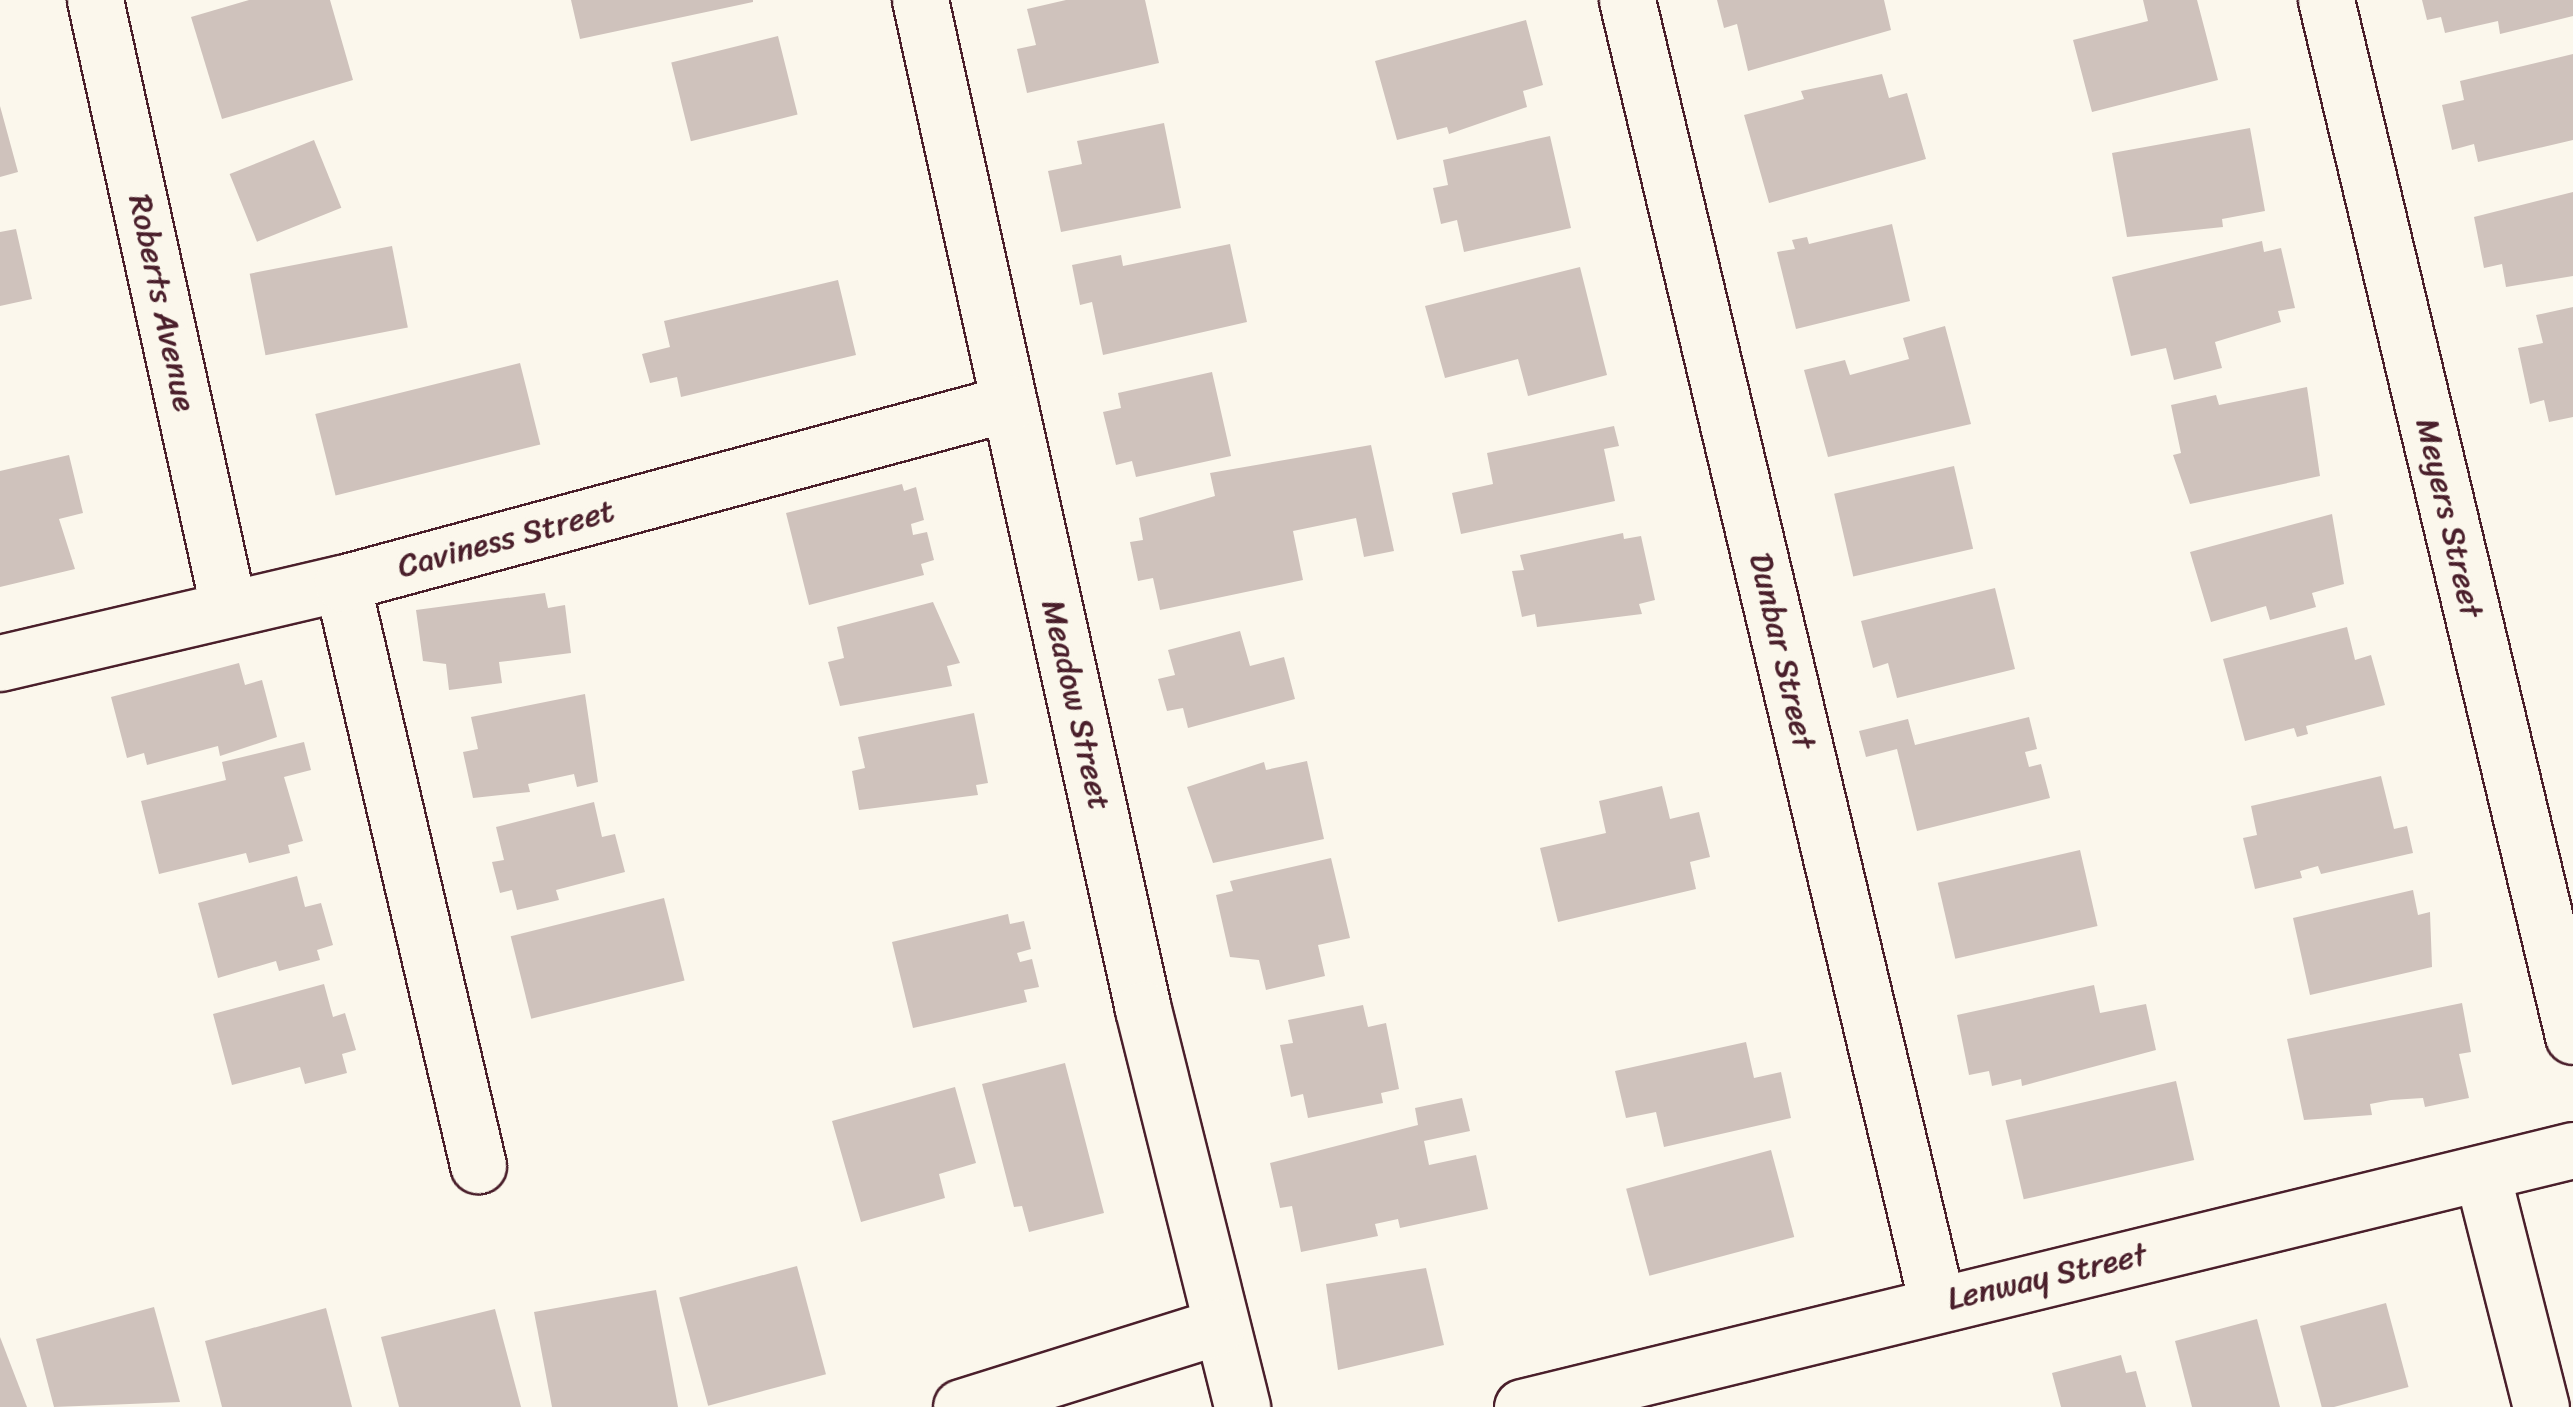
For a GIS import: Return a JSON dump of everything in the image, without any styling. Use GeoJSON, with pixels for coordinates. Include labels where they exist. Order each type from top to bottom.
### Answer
{"type":"FeatureCollection","features":[{"type":"Feature","properties":{"kind":"street","name":"Roberts Avenue"},"geometry":{"type":"LineString","coordinates":[[95,0],[228,606]]}},
{"type":"Feature","properties":{"kind":"street","name":"Meadow Street"},"geometry":{"type":"LineString","coordinates":[[920,0],[1216,1327],[1242,1407]]}},
{"type":"Feature","properties":{"kind":"street","name":"Dunbar Street"},"geometry":{"type":"LineString","coordinates":[[1627,0],[1937,1303]]}},
{"type":"Feature","properties":{"kind":"street","name":"Meyers Street"},"geometry":{"type":"LineString","coordinates":[[2326,0],[2573,1036]]}},
{"type":"Feature","properties":{"kind":"street","name":"Caviness Street"},"geometry":{"type":"LineString","coordinates":[[0,663],[342,582],[1009,403]]}},
{"type":"Feature","properties":{"kind":"street"},"geometry":{"type":"LineString","coordinates":[[342,582],[478,1165]]}},
{"type":"Feature","properties":{"kind":"street","name":"Lenway Street"},"geometry":{"type":"LineString","coordinates":[[1522,1407],[2573,1150]]}},
{"type":"Feature","properties":{"kind":"street"},"geometry":{"type":"LineString","coordinates":[[2482,1174],[2542,1407]]}},
{"type":"Feature","properties":{"kind":"street"},"geometry":{"type":"LineString","coordinates":[[960,1407],[1216,1327]]}},
{"type":"Feature","properties":{"kind":"building"},"geometry":{"type":"Polygon","coordinates":[[[249,0],[330,0],[353,80],[222,119],[191,17],[249,0]]]}},
{"type":"Feature","properties":{"kind":"building"},"geometry":{"type":"Polygon","coordinates":[[[571,0],[753,0],[753,2],[580,39],[571,0]]]}},
{"type":"Feature","properties":{"kind":"building"},"geometry":{"type":"Polygon","coordinates":[[[1066,0],[1145,0],[1159,63],[1027,93],[1017,49],[1036,45],[1027,9],[1066,0]]]}},
{"type":"Feature","properties":{"kind":"building"},"geometry":{"type":"Polygon","coordinates":[[[1717,0],[1884,0],[1891,30],[1748,71],[1737,24],[1724,28],[1717,0]]]}},
{"type":"Feature","properties":{"kind":"building"},"geometry":{"type":"Polygon","coordinates":[[[2143,0],[2197,0],[2218,80],[2092,112],[2073,40],[2148,21],[2143,0]]]}},
{"type":"Feature","properties":{"kind":"building"},"geometry":{"type":"Polygon","coordinates":[[[2422,0],[2573,0],[2573,16],[2500,34],[2498,21],[2445,33],[2441,17],[2427,20],[2422,0]]]}},
{"type":"Feature","properties":{"kind":"building"},"geometry":{"type":"Polygon","coordinates":[[[1526,20],[1543,85],[1523,91],[1527,107],[1449,134],[1447,127],[1397,140],[1375,61],[1526,20]]]}},
{"type":"Feature","properties":{"kind":"building"},"geometry":{"type":"Polygon","coordinates":[[[778,36],[798,115],[691,141],[671,63],[778,36]]]}},
{"type":"Feature","properties":{"kind":"building"},"geometry":{"type":"Polygon","coordinates":[[[2573,54],[2573,140],[2478,162],[2474,144],[2452,150],[2442,105],[2464,100],[2460,81],[2573,54]]]}},
{"type":"Feature","properties":{"kind":"building"},"geometry":{"type":"Polygon","coordinates":[[[1882,74],[1889,98],[1907,93],[1926,159],[1769,203],[1744,115],[1804,99],[1801,91],[1882,74]]]}},
{"type":"Feature","properties":{"kind":"building"},"geometry":{"type":"Polygon","coordinates":[[[0,106],[18,172],[0,177],[0,106]]]}},
{"type":"Feature","properties":{"kind":"building"},"geometry":{"type":"Polygon","coordinates":[[[1164,123],[1181,208],[1061,232],[1048,171],[1082,164],[1077,141],[1164,123]]]}},
{"type":"Feature","properties":{"kind":"building"},"geometry":{"type":"Polygon","coordinates":[[[2250,128],[2265,211],[2222,219],[2223,227],[2127,237],[2112,153],[2250,128]]]}},
{"type":"Feature","properties":{"kind":"building"},"geometry":{"type":"Polygon","coordinates":[[[1550,136],[1571,228],[1464,252],[1457,220],[1441,224],[1433,188],[1448,185],[1443,160],[1550,136]]]}},
{"type":"Feature","properties":{"kind":"building"},"geometry":{"type":"Polygon","coordinates":[[[314,140],[341,208],[257,242],[230,174],[314,140]]]}},
{"type":"Feature","properties":{"kind":"building"},"geometry":{"type":"Polygon","coordinates":[[[2573,192],[2573,276],[2506,287],[2502,264],[2484,268],[2474,217],[2573,192]]]}},
{"type":"Feature","properties":{"kind":"building"},"geometry":{"type":"Polygon","coordinates":[[[1892,224],[1910,301],[1796,329],[1777,252],[1795,249],[1792,240],[1807,237],[1809,244],[1892,224]]]}},
{"type":"Feature","properties":{"kind":"building"},"geometry":{"type":"Polygon","coordinates":[[[16,229],[32,299],[0,306],[0,232],[16,229]]]}},
{"type":"Feature","properties":{"kind":"building"},"geometry":{"type":"Polygon","coordinates":[[[2262,241],[2264,252],[2281,248],[2295,308],[2278,311],[2281,322],[2215,342],[2222,368],[2174,380],[2166,348],[2131,356],[2112,277],[2262,241]]]}},
{"type":"Feature","properties":{"kind":"building"},"geometry":{"type":"Polygon","coordinates":[[[1230,244],[1247,322],[1103,355],[1092,302],[1080,305],[1072,265],[1121,255],[1123,266],[1230,244]]]}},
{"type":"Feature","properties":{"kind":"building"},"geometry":{"type":"Polygon","coordinates":[[[392,246],[408,327],[266,355],[250,274],[392,246]]]}},
{"type":"Feature","properties":{"kind":"building"},"geometry":{"type":"Polygon","coordinates":[[[1580,267],[1607,375],[1528,396],[1518,359],[1445,378],[1425,306],[1580,267]]]}},
{"type":"Feature","properties":{"kind":"building"},"geometry":{"type":"Polygon","coordinates":[[[838,280],[856,355],[681,397],[677,377],[650,383],[642,354],[670,347],[664,321],[838,280]]]}},
{"type":"Feature","properties":{"kind":"building"},"geometry":{"type":"Polygon","coordinates":[[[2573,307],[2573,417],[2549,422],[2544,400],[2530,404],[2518,348],[2543,343],[2536,315],[2573,307]]]}},
{"type":"Feature","properties":{"kind":"building"},"geometry":{"type":"Polygon","coordinates":[[[1945,326],[1971,424],[1828,457],[1804,370],[1845,360],[1850,375],[1909,359],[1903,338],[1945,326]]]}},
{"type":"Feature","properties":{"kind":"building"},"geometry":{"type":"Polygon","coordinates":[[[520,363],[540,445],[336,496],[315,414],[520,363]]]}},
{"type":"Feature","properties":{"kind":"building"},"geometry":{"type":"Polygon","coordinates":[[[1212,372],[1231,456],[1136,477],[1132,461],[1116,465],[1103,412],[1121,408],[1118,393],[1212,372]]]}},
{"type":"Feature","properties":{"kind":"building"},"geometry":{"type":"Polygon","coordinates":[[[2307,387],[2320,476],[2190,504],[2173,455],[2181,453],[2171,405],[2216,395],[2219,405],[2307,387]]]}},
{"type":"Feature","properties":{"kind":"building"},"geometry":{"type":"Polygon","coordinates":[[[1614,426],[1619,446],[1604,449],[1615,501],[1461,534],[1452,493],[1493,484],[1487,453],[1614,426]]]}},
{"type":"Feature","properties":{"kind":"building"},"geometry":{"type":"Polygon","coordinates":[[[1371,445],[1394,551],[1364,557],[1356,518],[1293,531],[1303,580],[1160,610],[1153,578],[1138,581],[1130,542],[1143,540],[1139,518],[1215,496],[1210,473],[1371,445]]]}},
{"type":"Feature","properties":{"kind":"building"},"geometry":{"type":"Polygon","coordinates":[[[69,455],[83,513],[59,519],[75,569],[0,587],[0,471],[69,455]]]}},
{"type":"Feature","properties":{"kind":"building"},"geometry":{"type":"Polygon","coordinates":[[[1954,466],[1973,549],[1853,576],[1834,494],[1954,466]]]}},
{"type":"Feature","properties":{"kind":"building"},"geometry":{"type":"Polygon","coordinates":[[[902,484],[904,491],[916,487],[924,520],[911,524],[913,535],[927,532],[934,560],[921,564],[924,575],[809,605],[786,513],[902,484]]]}},
{"type":"Feature","properties":{"kind":"building"},"geometry":{"type":"Polygon","coordinates":[[[2332,514],[2344,584],[2312,593],[2316,607],[2270,620],[2266,606],[2211,622],[2190,552],[2332,514]]]}},
{"type":"Feature","properties":{"kind":"building"},"geometry":{"type":"Polygon","coordinates":[[[1623,533],[1624,539],[1641,536],[1655,600],[1639,604],[1642,614],[1537,627],[1535,614],[1522,617],[1512,571],[1524,570],[1520,555],[1623,533]]]}},
{"type":"Feature","properties":{"kind":"building"},"geometry":{"type":"Polygon","coordinates":[[[1995,588],[2015,669],[1897,698],[1888,663],[1873,668],[1861,621],[1995,588]]]}},
{"type":"Feature","properties":{"kind":"building"},"geometry":{"type":"Polygon","coordinates":[[[545,593],[548,608],[565,605],[571,653],[499,662],[502,683],[449,690],[446,664],[423,661],[416,610],[545,593]]]}},
{"type":"Feature","properties":{"kind":"building"},"geometry":{"type":"Polygon","coordinates":[[[933,602],[960,663],[947,666],[952,686],[840,706],[828,662],[844,658],[837,627],[933,602]]]}},
{"type":"Feature","properties":{"kind":"building"},"geometry":{"type":"Polygon","coordinates":[[[2347,627],[2355,660],[2371,655],[2385,705],[2306,726],[2308,734],[2297,737],[2294,728],[2245,741],[2223,659],[2347,627]]]}},
{"type":"Feature","properties":{"kind":"building"},"geometry":{"type":"Polygon","coordinates":[[[1240,631],[1250,666],[1284,657],[1295,699],[1188,728],[1183,708],[1167,711],[1158,679],[1175,675],[1168,650],[1240,631]]]}},
{"type":"Feature","properties":{"kind":"building"},"geometry":{"type":"Polygon","coordinates":[[[239,663],[245,685],[262,680],[277,737],[220,756],[218,746],[147,765],[144,753],[127,758],[111,697],[239,663]]]}},
{"type":"Feature","properties":{"kind":"building"},"geometry":{"type":"Polygon","coordinates":[[[585,694],[598,782],[577,787],[574,774],[528,784],[530,792],[473,798],[463,752],[478,749],[471,717],[585,694]]]}},
{"type":"Feature","properties":{"kind":"building"},"geometry":{"type":"Polygon","coordinates":[[[974,713],[988,783],[976,785],[978,795],[859,810],[852,771],[865,768],[858,737],[974,713]]]}},
{"type":"Feature","properties":{"kind":"building"},"geometry":{"type":"Polygon","coordinates":[[[2029,717],[2037,749],[2025,752],[2029,767],[2041,764],[2050,798],[1917,831],[1897,749],[1866,757],[1859,731],[1908,719],[1915,745],[2029,717]]]}},
{"type":"Feature","properties":{"kind":"building"},"geometry":{"type":"Polygon","coordinates":[[[304,742],[311,770],[284,777],[303,841],[288,845],[290,853],[249,863],[246,853],[159,874],[141,801],[226,780],[222,762],[304,742]]]}},
{"type":"Feature","properties":{"kind":"building"},"geometry":{"type":"Polygon","coordinates":[[[1307,761],[1324,839],[1213,863],[1187,787],[1264,762],[1266,770],[1307,761]]]}},
{"type":"Feature","properties":{"kind":"building"},"geometry":{"type":"Polygon","coordinates":[[[2381,776],[2394,829],[2407,826],[2413,853],[2321,874],[2318,866],[2300,871],[2302,878],[2255,889],[2243,838],[2257,835],[2251,806],[2381,776]]]}},
{"type":"Feature","properties":{"kind":"building"},"geometry":{"type":"Polygon","coordinates":[[[1662,786],[1670,819],[1699,812],[1710,857],[1690,862],[1696,889],[1558,922],[1540,848],[1606,833],[1599,801],[1662,786]]]}},
{"type":"Feature","properties":{"kind":"building"},"geometry":{"type":"Polygon","coordinates":[[[594,802],[602,837],[615,834],[625,872],[556,890],[559,900],[517,910],[512,890],[500,893],[492,862],[504,860],[496,827],[594,802]]]}},
{"type":"Feature","properties":{"kind":"building"},"geometry":{"type":"Polygon","coordinates":[[[2080,850],[2098,926],[1955,959],[1938,883],[2080,850]]]}},
{"type":"Feature","properties":{"kind":"building"},"geometry":{"type":"Polygon","coordinates":[[[1331,858],[1350,938],[1318,945],[1325,976],[1266,990],[1259,960],[1230,957],[1216,895],[1233,891],[1230,881],[1331,858]]]}},
{"type":"Feature","properties":{"kind":"building"},"geometry":{"type":"Polygon","coordinates":[[[297,876],[305,907],[321,903],[333,945],[317,950],[320,960],[279,971],[276,961],[218,978],[198,903],[297,876]]]}},
{"type":"Feature","properties":{"kind":"building"},"geometry":{"type":"Polygon","coordinates":[[[2413,890],[2418,915],[2430,912],[2432,967],[2310,995],[2293,918],[2413,890]]]}},
{"type":"Feature","properties":{"kind":"building"},"geometry":{"type":"Polygon","coordinates":[[[664,898],[685,980],[531,1019],[511,936],[664,898]]]}},
{"type":"Feature","properties":{"kind":"building"},"geometry":{"type":"Polygon","coordinates":[[[1008,914],[1010,924],[1024,921],[1031,949],[1017,953],[1020,962],[1032,959],[1039,987],[1024,990],[1027,1002],[913,1028],[892,942],[1008,914]]]}},
{"type":"Feature","properties":{"kind":"building"},"geometry":{"type":"Polygon","coordinates":[[[324,984],[333,1017],[345,1013],[356,1050],[342,1054],[347,1073],[305,1084],[300,1067],[232,1085],[213,1014],[324,984]]]}},
{"type":"Feature","properties":{"kind":"building"},"geometry":{"type":"Polygon","coordinates":[[[2094,985],[2100,1013],[2146,1004],[2156,1050],[2022,1086],[2021,1079],[1992,1086],[1989,1071],[1969,1075],[1957,1015],[2094,985]]]}},
{"type":"Feature","properties":{"kind":"building"},"geometry":{"type":"Polygon","coordinates":[[[2462,1003],[2471,1052],[2459,1054],[2469,1098],[2425,1107],[2423,1098],[2391,1100],[2370,1104],[2372,1115],[2304,1120],[2287,1039],[2462,1003]]]}},
{"type":"Feature","properties":{"kind":"building"},"geometry":{"type":"Polygon","coordinates":[[[1363,1005],[1368,1027],[1386,1023],[1399,1089],[1381,1093],[1383,1103],[1308,1118],[1303,1094],[1291,1097],[1280,1045],[1293,1043],[1288,1020],[1363,1005]]]}},
{"type":"Feature","properties":{"kind":"building"},"geometry":{"type":"Polygon","coordinates":[[[1746,1042],[1754,1078],[1781,1072],[1791,1118],[1664,1147],[1656,1112],[1626,1118],[1615,1071],[1746,1042]]]}},
{"type":"Feature","properties":{"kind":"building"},"geometry":{"type":"Polygon","coordinates":[[[1065,1063],[1104,1213],[1029,1232],[1022,1206],[1014,1207],[982,1084],[1065,1063]]]}},
{"type":"Feature","properties":{"kind":"building"},"geometry":{"type":"Polygon","coordinates":[[[2176,1081],[2194,1160],[2024,1199],[2005,1120],[2176,1081]]]}},
{"type":"Feature","properties":{"kind":"building"},"geometry":{"type":"Polygon","coordinates":[[[955,1087],[976,1163],[939,1174],[945,1198],[861,1222],[832,1121],[955,1087]]]}},
{"type":"Feature","properties":{"kind":"building"},"geometry":{"type":"Polygon","coordinates":[[[1462,1098],[1470,1131],[1424,1141],[1429,1165],[1476,1155],[1488,1209],[1400,1228],[1398,1219],[1375,1224],[1378,1236],[1301,1252],[1292,1206],[1280,1208],[1270,1163],[1418,1125],[1415,1108],[1462,1098]]]}},
{"type":"Feature","properties":{"kind":"building"},"geometry":{"type":"Polygon","coordinates":[[[1771,1150],[1794,1237],[1649,1276],[1626,1189],[1771,1150]]]}},
{"type":"Feature","properties":{"kind":"building"},"geometry":{"type":"Polygon","coordinates":[[[797,1266],[826,1374],[708,1406],[679,1298],[797,1266]]]}},
{"type":"Feature","properties":{"kind":"building"},"geometry":{"type":"Polygon","coordinates":[[[1426,1268],[1444,1345],[1338,1370],[1326,1284],[1426,1268]]]}},
{"type":"Feature","properties":{"kind":"building"},"geometry":{"type":"Polygon","coordinates":[[[656,1290],[678,1407],[552,1407],[534,1312],[656,1290]]]}},
{"type":"Feature","properties":{"kind":"building"},"geometry":{"type":"Polygon","coordinates":[[[2386,1303],[2409,1387],[2322,1407],[2300,1326],[2386,1303]]]}},
{"type":"Feature","properties":{"kind":"building"},"geometry":{"type":"Polygon","coordinates":[[[154,1307],[180,1402],[54,1407],[36,1339],[154,1307]]]}},
{"type":"Feature","properties":{"kind":"building"},"geometry":{"type":"Polygon","coordinates":[[[326,1308],[352,1407],[222,1407],[205,1341],[326,1308]]]}},
{"type":"Feature","properties":{"kind":"building"},"geometry":{"type":"Polygon","coordinates":[[[495,1309],[521,1407],[399,1407],[381,1337],[495,1309]]]}},
{"type":"Feature","properties":{"kind":"building"},"geometry":{"type":"Polygon","coordinates":[[[2257,1319],[2280,1407],[2192,1407],[2175,1341],[2257,1319]]]}},
{"type":"Feature","properties":{"kind":"building"},"geometry":{"type":"Polygon","coordinates":[[[0,1337],[27,1407],[0,1407],[0,1337]]]}},
{"type":"Feature","properties":{"kind":"building"},"geometry":{"type":"Polygon","coordinates":[[[2121,1355],[2126,1373],[2136,1371],[2146,1407],[2061,1407],[2052,1373],[2121,1355]]]}}]}
